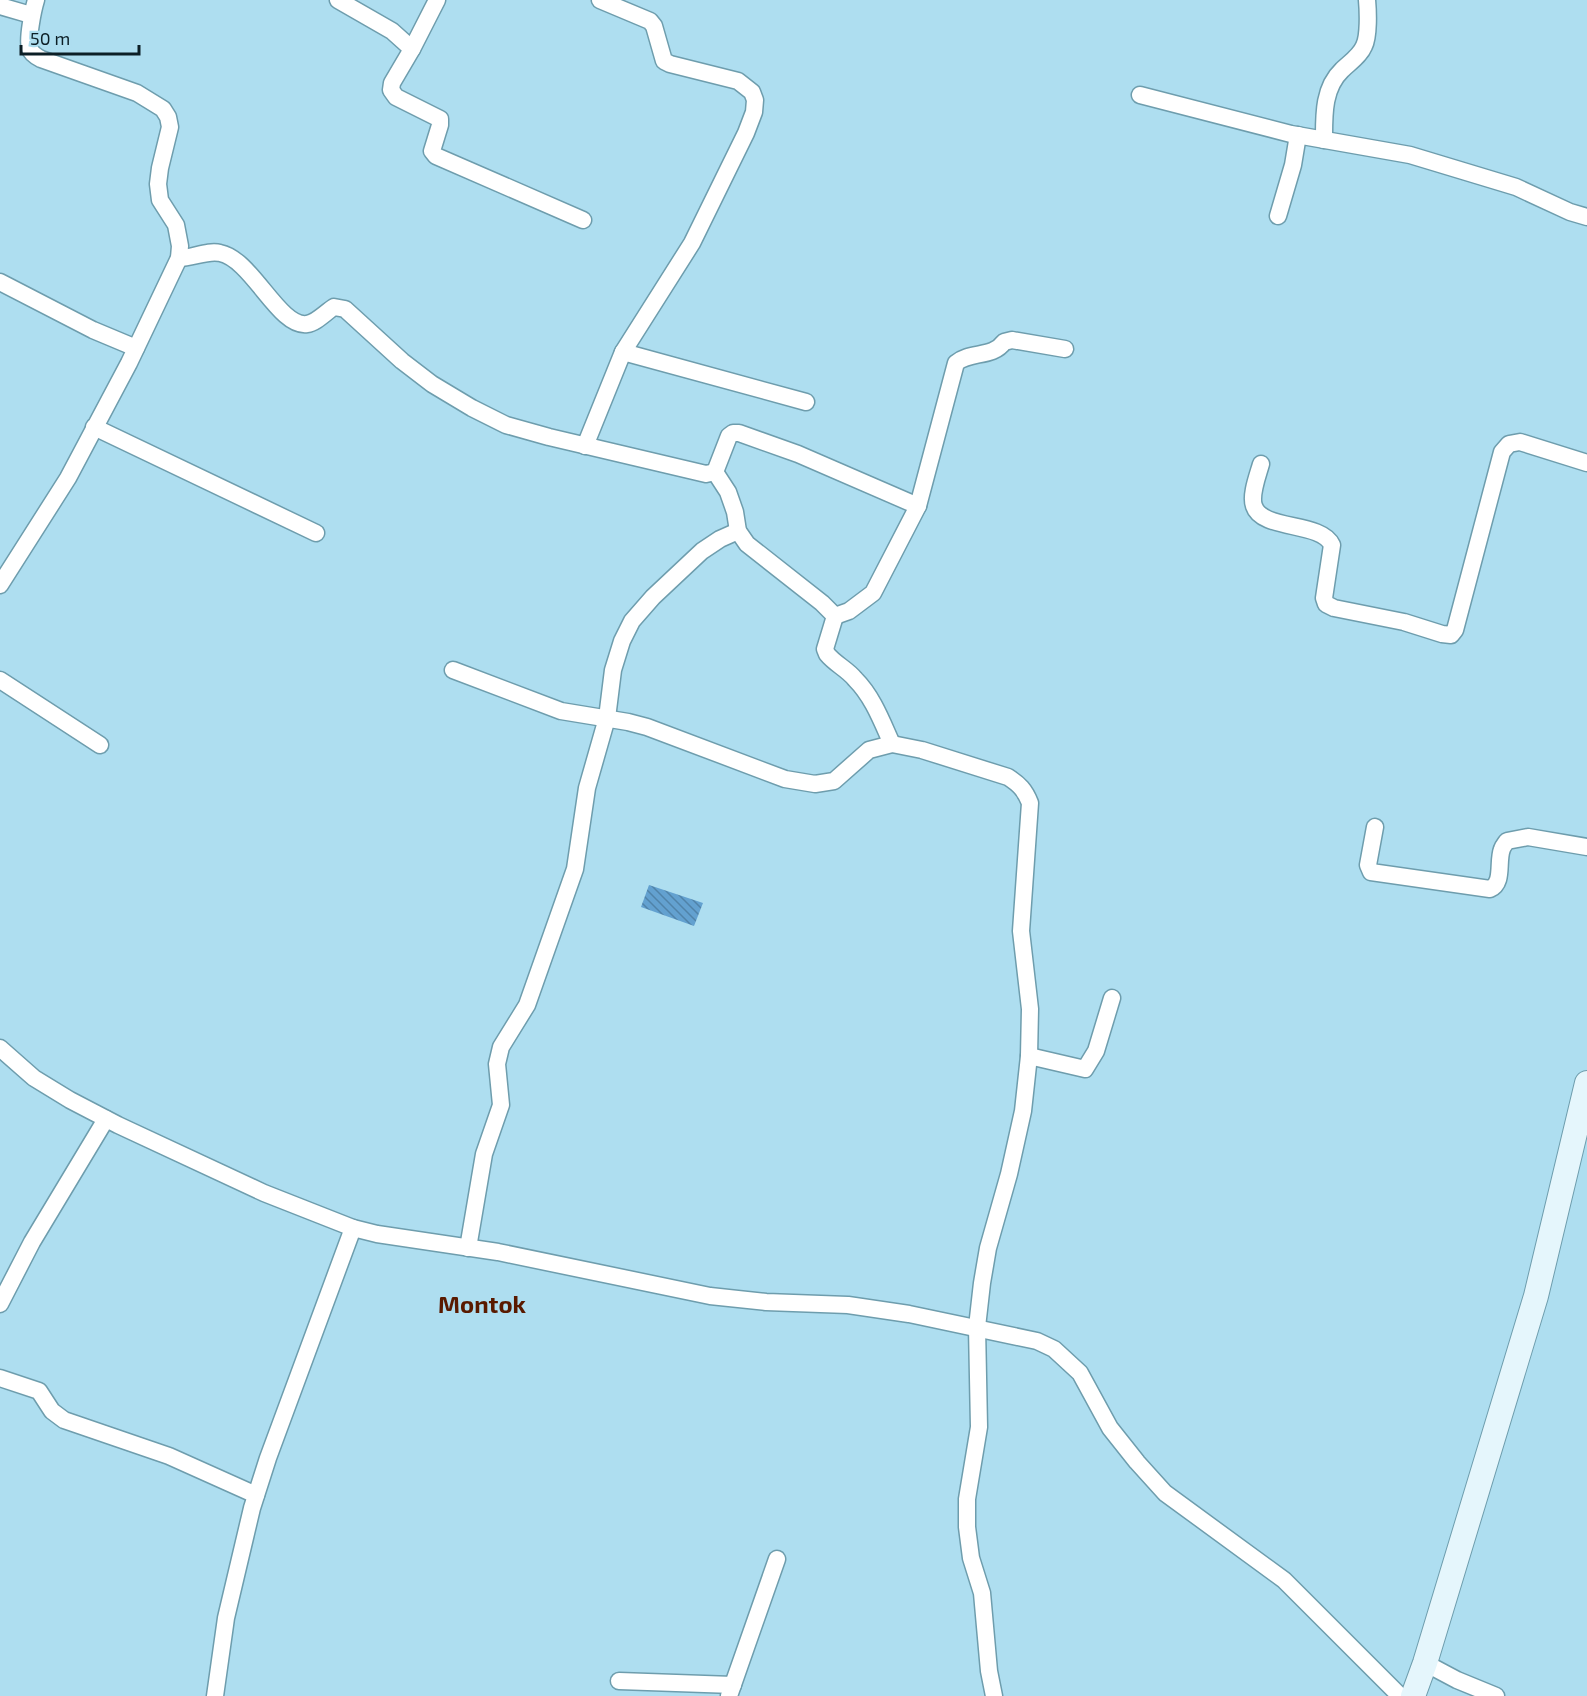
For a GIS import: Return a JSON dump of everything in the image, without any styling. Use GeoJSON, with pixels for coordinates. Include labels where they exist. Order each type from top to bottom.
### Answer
{"type":"FeatureCollection","features":[{"type":"Feature","properties":{"kind":"street"},"geometry":{"type":"LineString","coordinates":[[338,0],[393,31],[412,49]]}},
{"type":"Feature","properties":{"kind":"street"},"geometry":{"type":"LineString","coordinates":[[437,0],[392,83],[391,90],[396,97],[440,119],[432,151],[436,156],[583,220]]}},
{"type":"Feature","properties":{"kind":"street"},"geometry":{"type":"LineString","coordinates":[[585,446],[623,352],[692,243],[746,134],[754,112],[755,100],[752,92],[738,81],[664,61],[654,26],[650,21],[600,0]]}},
{"type":"Feature","properties":{"kind":"street"},"geometry":{"type":"LineString","coordinates":[[1324,140],[1325,103],[1332,85],[1340,72],[1365,46],[1367,0]]}},
{"type":"Feature","properties":{"kind":"street"},"geometry":{"type":"LineString","coordinates":[[0,6],[33,7],[30,49],[40,59],[136,93],[163,109],[170,127],[158,184],[160,200],[176,225],[180,246],[179,258],[136,348],[68,478],[0,585]]}},
{"type":"Feature","properties":{"kind":"street"},"geometry":{"type":"LineString","coordinates":[[1140,95],[1298,135],[1410,155],[1516,187],[1587,218]]}},
{"type":"Feature","properties":{"kind":"street"},"geometry":{"type":"LineString","coordinates":[[1278,216],[1293,165],[1298,135]]}},
{"type":"Feature","properties":{"kind":"street"},"geometry":{"type":"LineString","coordinates":[[179,258],[213,253],[230,256],[265,290],[288,318],[301,324],[310,324],[334,307],[345,309],[402,361],[432,384],[506,425],[694,472],[706,474],[715,472]]}},
{"type":"Feature","properties":{"kind":"street"},"geometry":{"type":"LineString","coordinates":[[0,282],[93,330],[136,348]]}},
{"type":"Feature","properties":{"kind":"street"},"geometry":{"type":"LineString","coordinates":[[835,616],[849,611],[873,593],[918,506],[956,363],[962,358],[994,351],[1004,342],[1012,340],[1065,349]]}},
{"type":"Feature","properties":{"kind":"street"},"geometry":{"type":"LineString","coordinates":[[623,352],[807,402]]}},
{"type":"Feature","properties":{"kind":"street"},"geometry":{"type":"LineString","coordinates":[[94,427],[316,533]]}},
{"type":"Feature","properties":{"kind":"street"},"geometry":{"type":"LineString","coordinates":[[715,472],[729,436],[739,433],[798,454],[918,506]]}},
{"type":"Feature","properties":{"kind":"street"},"geometry":{"type":"LineString","coordinates":[[1261,464],[1253,498],[1254,507],[1259,514],[1271,521],[1322,534],[1330,540],[1332,545],[1324,598],[1326,604],[1334,608],[1404,622],[1451,635],[1455,630],[1502,452],[1509,444],[1520,442],[1587,463]]}},
{"type":"Feature","properties":{"kind":"street"},"geometry":{"type":"LineString","coordinates":[[715,472],[728,492],[735,512],[738,531],[747,544],[822,603],[835,616]]}},
{"type":"Feature","properties":{"kind":"street"},"geometry":{"type":"LineString","coordinates":[[468,1248],[484,1154],[501,1105],[497,1064],[501,1047],[527,1005],[574,868],[587,788],[607,718],[613,670],[622,641],[632,621],[653,597],[702,551],[738,531]]}},
{"type":"Feature","properties":{"kind":"street"},"geometry":{"type":"LineString","coordinates":[[835,616],[825,649],[827,654],[863,687],[879,714],[892,744]]}},
{"type":"Feature","properties":{"kind":"street"},"geometry":{"type":"LineString","coordinates":[[453,670],[561,711],[647,727],[785,779],[815,784],[834,781],[869,750],[892,744],[922,750],[1008,777],[1019,784],[1027,794],[1030,803],[1021,931],[1030,999],[1029,1056],[1023,1111],[1009,1174],[988,1248],[977,1328],[979,1428],[967,1499],[967,1527],[971,1558],[982,1593],[989,1671],[994,1696]]}},
{"type":"Feature","properties":{"kind":"street"},"geometry":{"type":"LineString","coordinates":[[0,680],[100,745]]}},
{"type":"Feature","properties":{"kind":"street"},"geometry":{"type":"LineString","coordinates":[[1375,827],[1368,865],[1371,872],[1490,890],[1498,882],[1501,850],[1507,841],[1528,837],[1587,847]]}},
{"type":"Feature","properties":{"kind":"street"},"geometry":{"type":"LineString","coordinates":[[1029,1056],[1085,1069],[1096,1051],[1112,998]]}},
{"type":"Feature","properties":{"kind":"street"},"geometry":{"type":"LineString","coordinates":[[0,1047],[34,1078],[106,1119],[254,1188],[353,1228],[377,1234],[498,1252],[710,1296],[766,1302],[848,1305],[909,1314],[1037,1341],[1054,1349],[1080,1373],[1110,1428],[1165,1493],[1293,1588],[1401,1696]]}},
{"type":"Feature","properties":{"kind":"street"},"geometry":{"type":"LineString","coordinates":[[1413,1696],[1536,1296],[1587,1083]]}},
{"type":"Feature","properties":{"kind":"street"},"geometry":{"type":"LineString","coordinates":[[1,1300],[32,1242],[106,1119]]}},
{"type":"Feature","properties":{"kind":"street"},"geometry":{"type":"LineString","coordinates":[[215,1696],[225,1618],[256,1495],[353,1228]]}},
{"type":"Feature","properties":{"kind":"street"},"geometry":{"type":"LineString","coordinates":[[0,1378],[39,1391],[52,1410],[64,1420],[169,1456],[256,1495]]}},
{"type":"Feature","properties":{"kind":"street"},"geometry":{"type":"LineString","coordinates":[[619,1681],[731,1691],[777,1559]]}},
{"type":"Feature","properties":{"kind":"street"},"geometry":{"type":"LineString","coordinates":[[1425,1663],[1457,1680],[1496,1696]]}},
{"type":"Feature","properties":{"kind":"building"},"geometry":{"type":"Polygon","coordinates":[[[649,885],[703,903],[694,926],[641,907],[649,885]]]}},
{"type":"Feature","properties":{"kind":"district","name":"Montok"},"geometry":{"type":"Point","coordinates":[482,1305]}}]}
